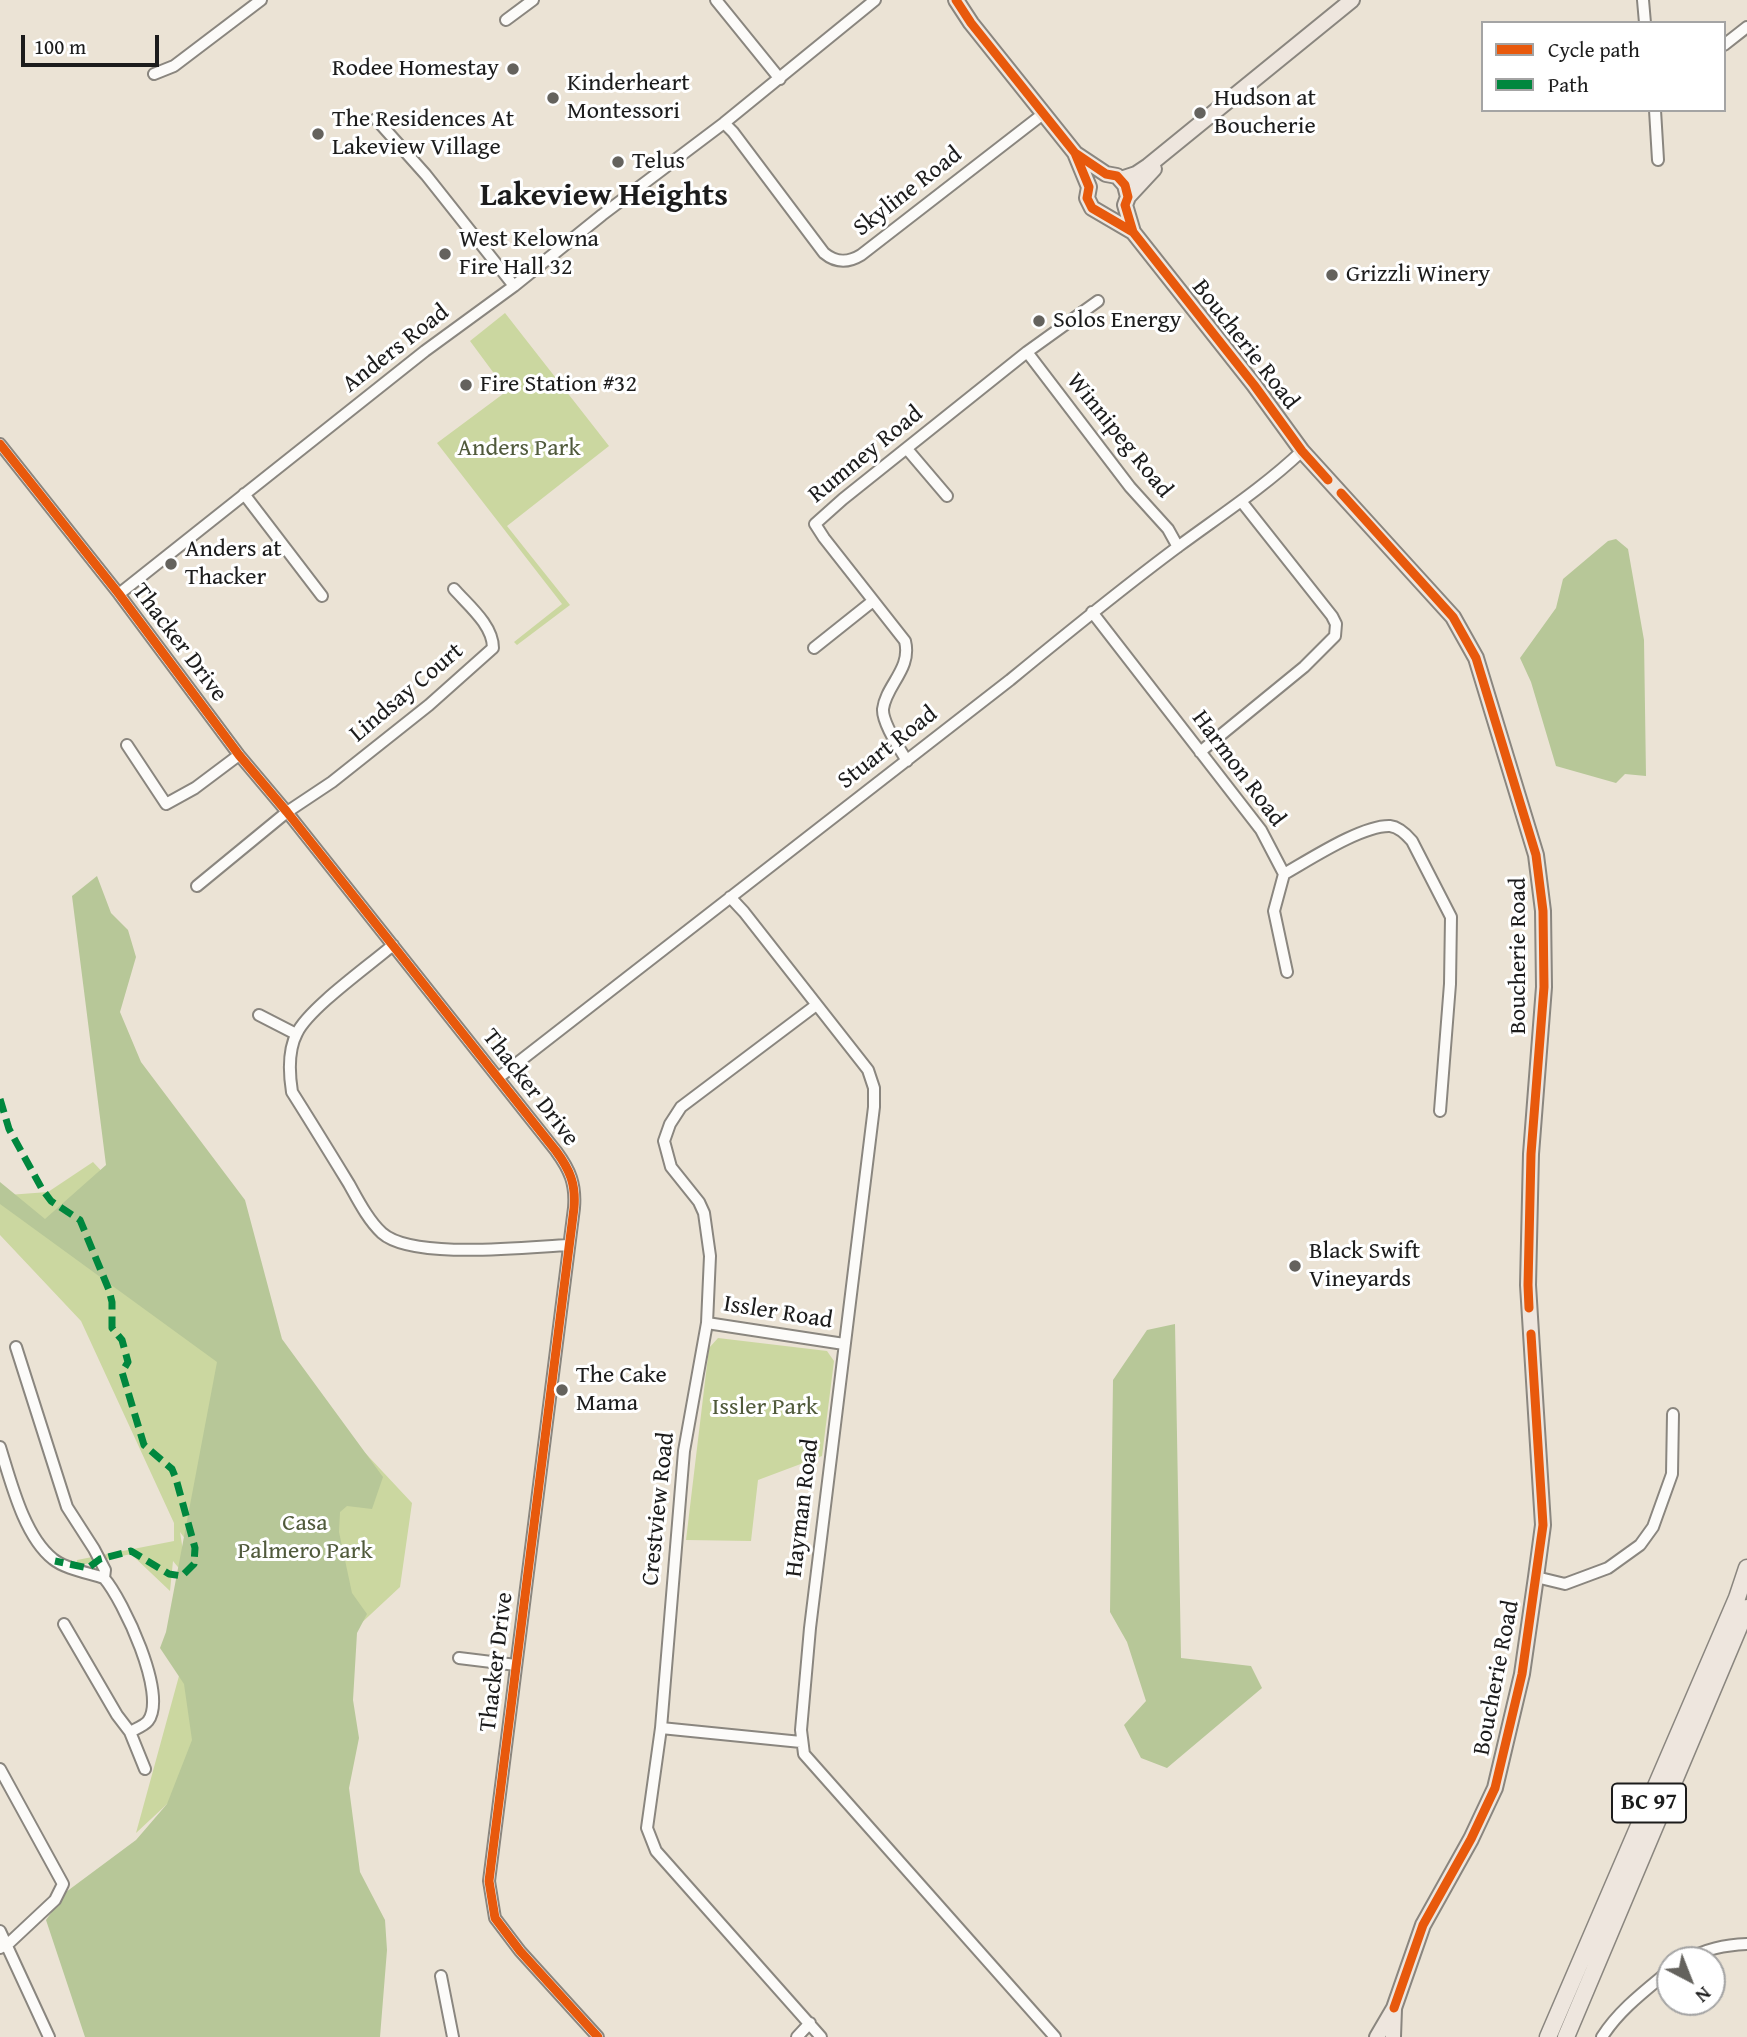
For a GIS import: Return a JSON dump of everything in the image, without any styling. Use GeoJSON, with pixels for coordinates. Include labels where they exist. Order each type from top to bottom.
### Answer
{"type":"FeatureCollection","features":[{"type":"Feature","properties":{"kind":"highway","name":"BC 97"},"geometry":{"type":"LineString","coordinates":[[1548,2037],[1737,1598],[1747,1568]]}},
{"type":"Feature","properties":{"kind":"highway","name":"BC 97"},"geometry":{"type":"LineString","coordinates":[[1566,2037],[1747,1608]]}},
{"type":"Feature","properties":{"kind":"main road","name":"Boucherie Road"},"geometry":{"type":"LineString","coordinates":[[945,0],[971,23]]}},
{"type":"Feature","properties":{"kind":"main road","name":"Boucherie Road"},"geometry":{"type":"LineString","coordinates":[[956,0],[971,23],[1075,153],[1106,174],[1121,179],[1125,185],[1133,232]]}},
{"type":"Feature","properties":{"kind":"main road"},"geometry":{"type":"LineString","coordinates":[[1121,179],[1148,166],[1352,0]]}},
{"type":"Feature","properties":{"kind":"main road"},"geometry":{"type":"LineString","coordinates":[[1107,215],[1118,212],[1153,170],[1227,102]]}},
{"type":"Feature","properties":{"kind":"main road","name":"Boucherie Road"},"geometry":{"type":"LineString","coordinates":[[1075,153],[1089,187],[1087,198],[1090,205],[1097,212],[1107,215],[1133,232],[1254,385],[1303,452],[1453,617],[1476,658],[1536,855],[1543,911],[1544,987],[1531,1154],[1528,1285],[1543,1525],[1522,1674],[1495,1788],[1471,1839],[1423,1925],[1394,2008],[1377,2037]]}},
{"type":"Feature","properties":{"kind":"main road"},"geometry":{"type":"LineString","coordinates":[[1089,187],[1096,178],[1106,174]]}},
{"type":"Feature","properties":{"kind":"main road","name":"Boucherie Road"},"geometry":{"type":"LineString","coordinates":[[1393,2037],[1394,2008]]}},
{"type":"Feature","properties":{"kind":"street"},"geometry":{"type":"LineString","coordinates":[[154,74],[174,66],[261,0]]}},
{"type":"Feature","properties":{"kind":"street"},"geometry":{"type":"LineString","coordinates":[[506,20],[533,0]]}},
{"type":"Feature","properties":{"kind":"street"},"geometry":{"type":"LineString","coordinates":[[716,0],[779,79]]}},
{"type":"Feature","properties":{"kind":"street","name":"Anders Road"},"geometry":{"type":"LineString","coordinates":[[119,594],[425,351],[514,286],[598,218],[724,123],[877,0]]}},
{"type":"Feature","properties":{"kind":"street"},"geometry":{"type":"LineString","coordinates":[[1643,0],[1645,21]]}},
{"type":"Feature","properties":{"kind":"street"},"geometry":{"type":"LineString","coordinates":[[1726,43],[1747,27]]}},
{"type":"Feature","properties":{"kind":"street"},"geometry":{"type":"LineString","coordinates":[[1655,112],[1658,160]]}},
{"type":"Feature","properties":{"kind":"street","name":"Skyline Road"},"geometry":{"type":"LineString","coordinates":[[724,123],[824,253],[836,260],[845,261],[857,257],[1043,114]]}},
{"type":"Feature","properties":{"kind":"street"},"geometry":{"type":"LineString","coordinates":[[376,119],[426,175],[514,286]]}},
{"type":"Feature","properties":{"kind":"street","name":"Rumney Road"},"geometry":{"type":"LineString","coordinates":[[907,761],[885,720],[883,709],[908,654],[905,641],[815,523],[1027,352],[1098,301]]}},
{"type":"Feature","properties":{"kind":"street","name":"Winnipeg Road"},"geometry":{"type":"LineString","coordinates":[[1027,352],[1130,487],[1168,529],[1178,547]]}},
{"type":"Feature","properties":{"kind":"street","name":"Thacker Drive"},"geometry":{"type":"LineString","coordinates":[[0,444],[119,594],[239,755],[393,945],[568,1169],[575,1189],[489,1881],[495,1918],[520,1951],[598,2037]]}},
{"type":"Feature","properties":{"kind":"street"},"geometry":{"type":"LineString","coordinates":[[907,449],[947,496]]}},
{"type":"Feature","properties":{"kind":"street","name":"Stuart Road"},"geometry":{"type":"LineString","coordinates":[[498,1078],[907,761],[1092,612],[1276,476],[1303,452]]}},
{"type":"Feature","properties":{"kind":"street"},"geometry":{"type":"LineString","coordinates":[[244,494],[322,596]]}},
{"type":"Feature","properties":{"kind":"street"},"geometry":{"type":"LineString","coordinates":[[1200,752],[1304,667],[1335,636],[1336,624],[1332,616],[1241,501]]}},
{"type":"Feature","properties":{"kind":"street","name":"Lindsay Court"},"geometry":{"type":"LineString","coordinates":[[197,886],[287,812],[371,752],[493,648],[493,638],[454,589]]}},
{"type":"Feature","properties":{"kind":"street"},"geometry":{"type":"LineString","coordinates":[[814,648],[873,601]]}},
{"type":"Feature","properties":{"kind":"street","name":"Harmon Road"},"geometry":{"type":"LineString","coordinates":[[1092,612],[1261,830],[1284,874]]}},
{"type":"Feature","properties":{"kind":"street"},"geometry":{"type":"LineString","coordinates":[[127,745],[166,804],[195,788],[239,755]]}},
{"type":"Feature","properties":{"kind":"street"},"geometry":{"type":"LineString","coordinates":[[1287,972],[1274,911],[1284,874],[1362,832],[1391,826],[1405,832],[1451,917],[1450,984],[1440,1111]]}},
{"type":"Feature","properties":{"kind":"street","name":"Hayman Road"},"geometry":{"type":"LineString","coordinates":[[730,897],[868,1070],[874,1088],[874,1107],[810,1628],[801,1742]]}},
{"type":"Feature","properties":{"kind":"street"},"geometry":{"type":"LineString","coordinates":[[393,945],[306,1017],[296,1034],[289,1071],[292,1092],[362,1206],[382,1233],[402,1245],[472,1249],[568,1245]]}},
{"type":"Feature","properties":{"kind":"street","name":"Crestview Road"},"geometry":{"type":"LineString","coordinates":[[816,1006],[681,1107],[670,1124],[664,1141],[671,1167],[699,1202],[708,1224],[710,1256],[707,1323],[684,1451],[662,1728],[647,1828],[656,1852],[821,2037]]}},
{"type":"Feature","properties":{"kind":"street"},"geometry":{"type":"LineString","coordinates":[[259,1015],[296,1034]]}},
{"type":"Feature","properties":{"kind":"street","name":"Issler Road"},"geometry":{"type":"LineString","coordinates":[[707,1323],[844,1344]]}},
{"type":"Feature","properties":{"kind":"street"},"geometry":{"type":"LineString","coordinates":[[16,1347],[67,1507],[105,1570],[104,1578]]}},
{"type":"Feature","properties":{"kind":"street"},"geometry":{"type":"LineString","coordinates":[[1536,1577],[1565,1584],[1608,1568],[1640,1545],[1653,1527],[1672,1475],[1673,1414]]}},
{"type":"Feature","properties":{"kind":"street"},"geometry":{"type":"LineString","coordinates":[[0,1447],[13,1488],[35,1541],[55,1561],[104,1578],[122,1605],[148,1667],[153,1712],[147,1723],[130,1732]]}},
{"type":"Feature","properties":{"kind":"street"},"geometry":{"type":"LineString","coordinates":[[0,1488],[13,1488]]}},
{"type":"Feature","properties":{"kind":"street"},"geometry":{"type":"LineString","coordinates":[[64,1624],[117,1715],[130,1732],[145,1769]]}},
{"type":"Feature","properties":{"kind":"street"},"geometry":{"type":"LineString","coordinates":[[459,1658],[516,1665]]}},
{"type":"Feature","properties":{"kind":"street"},"geometry":{"type":"LineString","coordinates":[[662,1728],[801,1742],[804,1754],[1055,2037]]}},
{"type":"Feature","properties":{"kind":"street"},"geometry":{"type":"LineString","coordinates":[[0,1769],[63,1884],[55,1900],[4,1946]]}},
{"type":"Feature","properties":{"kind":"street"},"geometry":{"type":"LineString","coordinates":[[0,1931],[4,1946],[49,2037]]}},
{"type":"Feature","properties":{"kind":"street"},"geometry":{"type":"LineString","coordinates":[[1720,1946],[1747,1944]]}},
{"type":"Feature","properties":{"kind":"street"},"geometry":{"type":"LineString","coordinates":[[441,1976],[453,2037]]}},
{"type":"Feature","properties":{"kind":"street"},"geometry":{"type":"LineString","coordinates":[[1602,2037],[1609,2025],[1656,1982]]}},
{"type":"Feature","properties":{"kind":"street"},"geometry":{"type":"LineString","coordinates":[[797,2037],[810,2022]]}},
{"type":"Feature","properties":{"kind":"green space","name":"Anders Park"},"geometry":{"type":"Polygon","coordinates":[[[505,313],[609,446],[507,526],[570,605],[517,645],[514,642],[562,604],[437,443],[507,391],[470,341],[505,313]]]}},
{"type":"Feature","properties":{"kind":"green space"},"geometry":{"type":"Polygon","coordinates":[[[1616,539],[1628,549],[1644,640],[1646,776],[1625,774],[1616,783],[1556,766],[1531,682],[1520,658],[1556,608],[1563,579],[1608,541],[1616,539]]]}},
{"type":"Feature","properties":{"kind":"green space"},"geometry":{"type":"Polygon","coordinates":[[[97,876],[111,913],[128,930],[136,957],[120,1012],[141,1062],[245,1200],[282,1339],[383,1477],[372,1509],[347,1506],[340,1512],[339,1532],[352,1593],[367,1614],[357,1633],[353,1700],[359,1738],[349,1788],[360,1872],[385,1920],[387,1950],[380,2037],[85,2037],[46,1920],[66,1892],[136,1840],[167,1804],[192,1740],[184,1684],[160,1648],[166,1632],[217,1362],[0,1204],[0,1182],[45,1219],[106,1165],[72,896],[97,876]]]}},
{"type":"Feature","properties":{"kind":"green space","name":"Casa Palmero Park"},"geometry":{"type":"Polygon","coordinates":[[[93,1162],[412,1503],[400,1587],[136,1833],[208,1570],[180,1532],[186,1570],[182,1572],[173,1561],[170,1591],[131,1554],[76,1566],[77,1560],[174,1541],[174,1523],[81,1321],[0,1235],[0,1187],[8,1195],[48,1192],[93,1162]]]}},
{"type":"Feature","properties":{"kind":"green space"},"geometry":{"type":"Polygon","coordinates":[[[1175,1324],[1181,1658],[1251,1666],[1262,1688],[1167,1768],[1141,1758],[1124,1725],[1146,1701],[1127,1642],[1110,1612],[1113,1380],[1147,1330],[1175,1324]]]}},
{"type":"Feature","properties":{"kind":"green space","name":"Issler Park"},"geometry":{"type":"Polygon","coordinates":[[[718,1338],[827,1351],[834,1361],[822,1456],[758,1480],[751,1541],[686,1540],[709,1348],[718,1338]]]}},
{"type":"Feature","properties":{"kind":"marked path"},"geometry":{"type":"LineString","coordinates":[[0,1099],[9,1129],[42,1189],[51,1201],[80,1220],[109,1290],[112,1328],[122,1340],[128,1362],[122,1372],[144,1445],[172,1469],[195,1548],[194,1564],[182,1576],[169,1574],[131,1551],[100,1559],[88,1568],[55,1561]]}},
{"type":"Feature","properties":{"kind":"cycle path"},"geometry":{"type":"LineString","coordinates":[[956,0],[971,23],[1075,153],[1089,187],[1087,198],[1092,208],[1133,232],[1254,385],[1302,451],[1328,480]]}},
{"type":"Feature","properties":{"kind":"cycle path"},"geometry":{"type":"LineString","coordinates":[[1075,153],[1106,174],[1117,176],[1125,185],[1128,197],[1125,205],[1133,232]]}},
{"type":"Feature","properties":{"kind":"cycle path"},"geometry":{"type":"LineString","coordinates":[[0,444],[119,594],[239,755],[556,1151],[571,1178],[574,1208],[489,1881],[495,1918],[520,1951],[598,2037]]}},
{"type":"Feature","properties":{"kind":"cycle path"},"geometry":{"type":"LineString","coordinates":[[1341,493],[1453,617],[1476,658],[1536,855],[1543,911],[1544,987],[1531,1154],[1529,1308]]}},
{"type":"Feature","properties":{"kind":"cycle path"},"geometry":{"type":"LineString","coordinates":[[1394,2008],[1423,1925],[1471,1839],[1495,1788],[1522,1674],[1543,1525],[1531,1334]]}},
{"type":"Feature","properties":{"kind":"place","name":"Rodee Homestay"},"geometry":{"type":"Point","coordinates":[513,69]}},
{"type":"Feature","properties":{"kind":"place","name":"Kinderheart Montessori"},"geometry":{"type":"Point","coordinates":[553,98]}},
{"type":"Feature","properties":{"kind":"place","name":"Hudson at Boucherie"},"geometry":{"type":"Point","coordinates":[1200,113]}},
{"type":"Feature","properties":{"kind":"place","name":"The Residences At Lakeview Village"},"geometry":{"type":"Point","coordinates":[318,134]}},
{"type":"Feature","properties":{"kind":"place","name":"Telus"},"geometry":{"type":"Point","coordinates":[618,162]}},
{"type":"Feature","properties":{"kind":"place","name":"West Kelowna Fire Hall 32"},"geometry":{"type":"Point","coordinates":[445,254]}},
{"type":"Feature","properties":{"kind":"place","name":"Grizzli Winery"},"geometry":{"type":"Point","coordinates":[1332,275]}},
{"type":"Feature","properties":{"kind":"place","name":"Solos Energy"},"geometry":{"type":"Point","coordinates":[1039,321]}},
{"type":"Feature","properties":{"kind":"place","name":"Fire Station #32"},"geometry":{"type":"Point","coordinates":[466,385]}},
{"type":"Feature","properties":{"kind":"place","name":"Anders at Thacker"},"geometry":{"type":"Point","coordinates":[171,564]}},
{"type":"Feature","properties":{"kind":"place","name":"Black Swift Vineyards"},"geometry":{"type":"Point","coordinates":[1295,1266]}},
{"type":"Feature","properties":{"kind":"place","name":"The Cake Mama"},"geometry":{"type":"Point","coordinates":[562,1390]}},
{"type":"Feature","properties":{"kind":"district","name":"Lakeview Heights"},"geometry":{"type":"Point","coordinates":[604,197]}}]}
